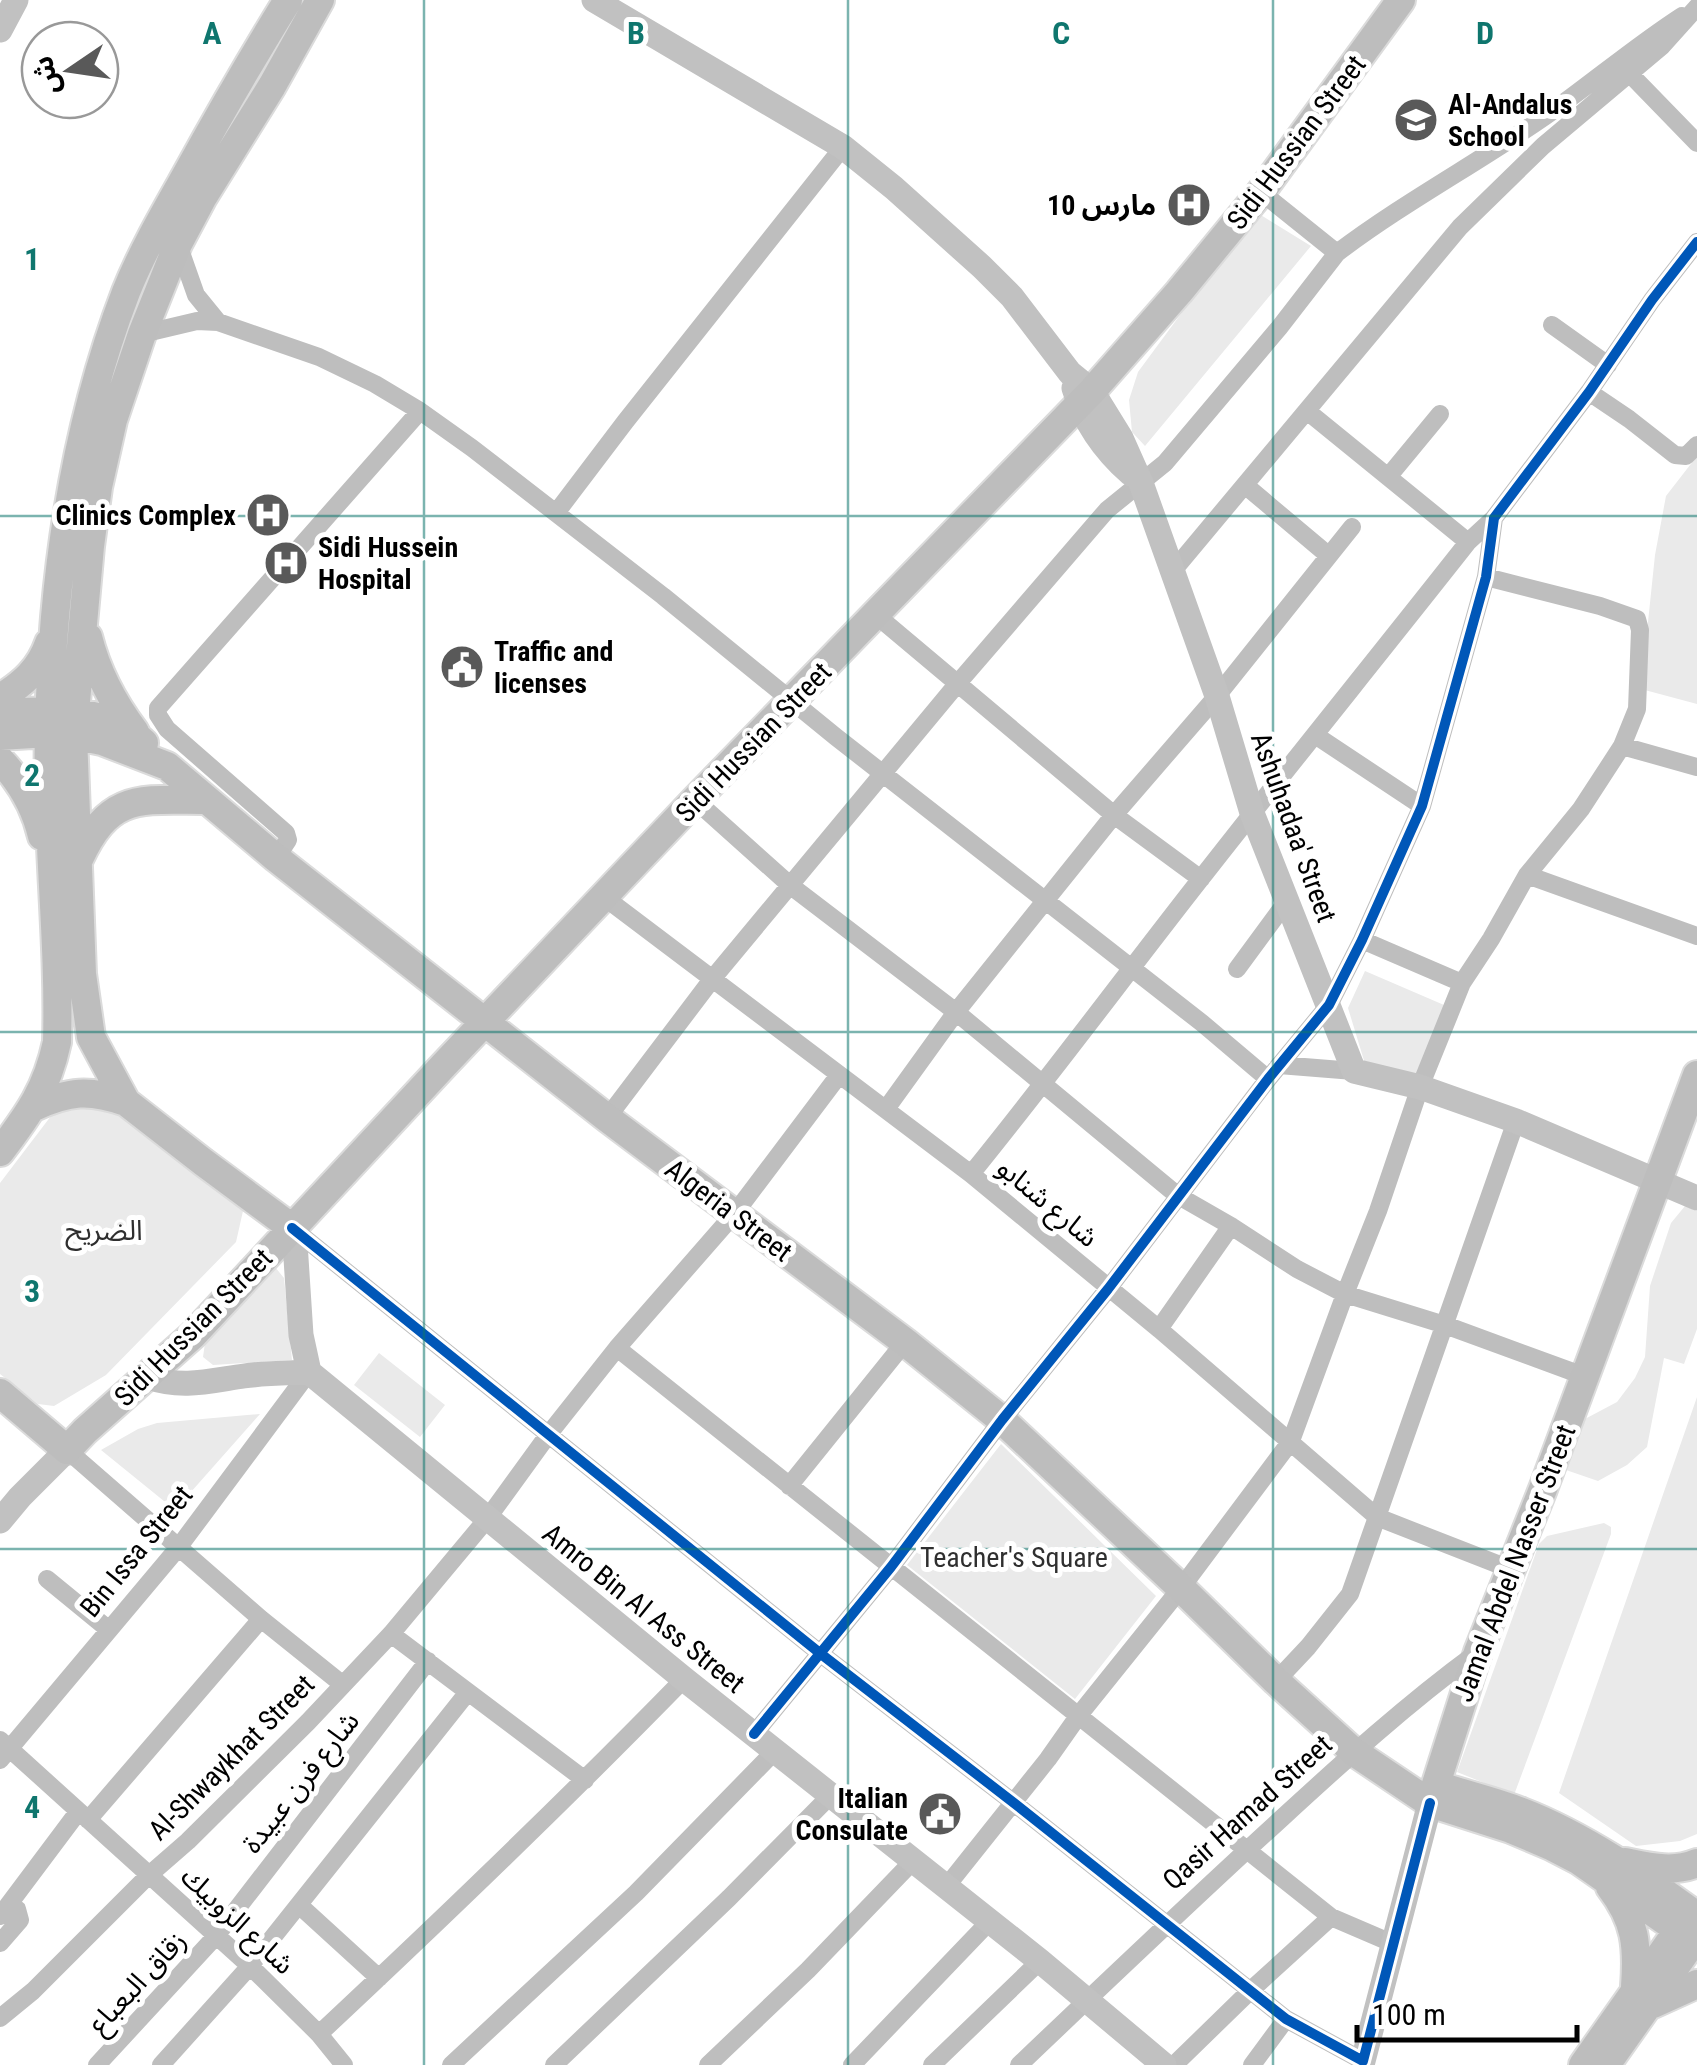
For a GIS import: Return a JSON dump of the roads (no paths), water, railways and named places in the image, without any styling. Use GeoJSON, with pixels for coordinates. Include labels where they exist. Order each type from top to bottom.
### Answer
{"type":"FeatureCollection","features":[{"type":"Feature","properties":{"kind":"main road"},"geometry":{"type":"LineString","coordinates":[[167,766],[138,737],[107,690],[91,651],[70,621],[60,569],[88,415],[127,289],[244,71],[288,0]]}},
{"type":"Feature","properties":{"kind":"main road"},"geometry":{"type":"LineString","coordinates":[[0,1152],[34,1108],[57,1042],[51,873],[61,722],[70,621],[90,546],[112,420],[178,244],[320,0]]}},
{"type":"Feature","properties":{"kind":"main road","name":"Sidi Hussian Street"},"geometry":{"type":"LineString","coordinates":[[67,1450],[193,1334],[604,896],[876,615],[1080,389],[1179,292],[1260,192],[1401,0]]}},
{"type":"Feature","properties":{"kind":"main road"},"geometry":{"type":"LineString","coordinates":[[0,698],[34,672],[70,621]]}},
{"type":"Feature","properties":{"kind":"main road"},"geometry":{"type":"LineString","coordinates":[[0,712],[61,722],[114,724],[138,737]]}},
{"type":"Feature","properties":{"kind":"main road"},"geometry":{"type":"LineString","coordinates":[[61,722],[78,860],[86,1020],[96,1048],[126,1102]]}},
{"type":"Feature","properties":{"kind":"main road","name":"Algeria Street"},"geometry":{"type":"LineString","coordinates":[[0,736],[61,722],[167,766],[224,802],[276,858],[1002,1420],[1354,1752],[1406,1785],[1607,1868],[1693,1926]]}},
{"type":"Feature","properties":{"kind":"main road"},"geometry":{"type":"LineString","coordinates":[[0,760],[21,785],[38,818],[51,873]]}},
{"type":"Feature","properties":{"kind":"main road"},"geometry":{"type":"LineString","coordinates":[[78,860],[90,834],[112,812],[142,802],[224,802]]}},
{"type":"Feature","properties":{"kind":"main road","name":"Jamal Abdel Nasser Street"},"geometry":{"type":"LineString","coordinates":[[1432,1794],[1478,1652],[1697,1075]]}},
{"type":"Feature","properties":{"kind":"main road"},"geometry":{"type":"LineString","coordinates":[[34,1108],[58,1097],[88,1092],[126,1102],[292,1228]]}},
{"type":"Feature","properties":{"kind":"main road"},"geometry":{"type":"LineString","coordinates":[[0,1394],[67,1450]]}},
{"type":"Feature","properties":{"kind":"main road"},"geometry":{"type":"LineString","coordinates":[[1606,2065],[1641,1998],[1636,1938],[1607,1868],[1676,1869],[1697,1863]]}},
{"type":"Feature","properties":{"kind":"main road"},"geometry":{"type":"LineString","coordinates":[[1583,2065],[1641,1998],[1693,1926]]}},
{"type":"Feature","properties":{"kind":"main road"},"geometry":{"type":"LineString","coordinates":[[1641,1998],[1671,1994],[1697,1984]]}},
{"type":"Feature","properties":{"kind":"street"},"geometry":{"type":"LineString","coordinates":[[0,30],[16,0]]}},
{"type":"Feature","properties":{"kind":"street","name":"Ashuhadaa' Street"},"geometry":{"type":"LineString","coordinates":[[594,0],[842,147],[894,188],[1012,297],[1121,438],[1141,483],[1217,696],[1252,813],[1354,1071]]}},
{"type":"Feature","properties":{"kind":"street"},"geometry":{"type":"LineString","coordinates":[[1172,572],[1460,227],[1543,146],[1662,46],[1697,7]]}},
{"type":"Feature","properties":{"kind":"street"},"geometry":{"type":"LineString","coordinates":[[607,1118],[714,978],[958,683],[1106,510],[1165,463],[1337,254],[1544,117],[1652,34],[1697,7]]}},
{"type":"Feature","properties":{"kind":"street"},"geometry":{"type":"LineString","coordinates":[[1630,74],[1697,143]]}},
{"type":"Feature","properties":{"kind":"street"},"geometry":{"type":"LineString","coordinates":[[556,514],[842,147]]}},
{"type":"Feature","properties":{"kind":"street"},"geometry":{"type":"LineString","coordinates":[[1260,192],[1337,254]]}},
{"type":"Feature","properties":{"kind":"street"},"geometry":{"type":"LineString","coordinates":[[971,1174],[1468,542],[1494,518],[1697,242]]}},
{"type":"Feature","properties":{"kind":"street"},"geometry":{"type":"LineString","coordinates":[[178,244],[196,295],[218,322]]}},
{"type":"Feature","properties":{"kind":"street"},"geometry":{"type":"LineString","coordinates":[[142,334],[182,323],[218,322],[319,357],[420,411],[1132,970],[1274,1072],[1354,1071],[1420,1087],[1516,1121],[1697,1198]]}},
{"type":"Feature","properties":{"kind":"street"},"geometry":{"type":"LineString","coordinates":[[1552,325],[1608,365]]}},
{"type":"Feature","properties":{"kind":"street"},"geometry":{"type":"LineString","coordinates":[[1588,392],[1675,455],[1686,456],[1697,445]]}},
{"type":"Feature","properties":{"kind":"street"},"geometry":{"type":"LineString","coordinates":[[224,802],[158,715],[158,708],[420,411]]}},
{"type":"Feature","properties":{"kind":"street"},"geometry":{"type":"LineString","coordinates":[[1306,411],[1468,542]]}},
{"type":"Feature","properties":{"kind":"street"},"geometry":{"type":"LineString","coordinates":[[1388,477],[1440,414]]}},
{"type":"Feature","properties":{"kind":"street"},"geometry":{"type":"LineString","coordinates":[[1246,486],[1328,555]]}},
{"type":"Feature","properties":{"kind":"street"},"geometry":{"type":"LineString","coordinates":[[754,1734],[891,1567],[1177,1195],[1329,1005],[1422,806],[1486,577],[1494,518]]}},
{"type":"Feature","properties":{"kind":"street"},"geometry":{"type":"LineString","coordinates":[[886,1109],[956,1012],[1114,814],[1217,696],[1352,527]]}},
{"type":"Feature","properties":{"kind":"street"},"geometry":{"type":"LineString","coordinates":[[946,1886],[1291,1441],[1462,983],[1527,875],[1581,808],[1622,746],[1637,708],[1637,619],[1486,577]]}},
{"type":"Feature","properties":{"kind":"street"},"geometry":{"type":"LineString","coordinates":[[876,615],[1114,814],[1201,879]]}},
{"type":"Feature","properties":{"kind":"street"},"geometry":{"type":"LineString","coordinates":[[1315,735],[1422,806]]}},
{"type":"Feature","properties":{"kind":"street"},"geometry":{"type":"LineString","coordinates":[[1622,746],[1697,767]]}},
{"type":"Feature","properties":{"kind":"street"},"geometry":{"type":"LineString","coordinates":[[696,800],[791,886],[956,1012],[1177,1195],[1344,1294],[1584,1376]]}},
{"type":"Feature","properties":{"kind":"street"},"geometry":{"type":"LineString","coordinates":[[1527,875],[1697,936]]}},
{"type":"Feature","properties":{"kind":"street","name":"شارع شنابو"},"geometry":{"type":"LineString","coordinates":[[604,896],[971,1174],[1378,1517],[1510,1569]]}},
{"type":"Feature","properties":{"kind":"street"},"geometry":{"type":"LineString","coordinates":[[1237,968],[1287,901]]}},
{"type":"Feature","properties":{"kind":"street"},"geometry":{"type":"LineString","coordinates":[[1362,940],[1462,983]]}},
{"type":"Feature","properties":{"kind":"street","name":"Al-Shwaykhat Street"},"geometry":{"type":"LineString","coordinates":[[0,2018],[202,1827],[391,1634],[486,1520],[617,1348],[735,1213],[839,1075]]}},
{"type":"Feature","properties":{"kind":"street"},"geometry":{"type":"LineString","coordinates":[[1276,1681],[1350,1594],[1516,1121]]}},
{"type":"Feature","properties":{"kind":"street"},"geometry":{"type":"LineString","coordinates":[[1159,1329],[1231,1226]]}},
{"type":"Feature","properties":{"kind":"street"},"geometry":{"type":"LineString","coordinates":[[148,1377],[168,1384],[188,1384],[309,1372],[301,1336],[292,1228]]}},
{"type":"Feature","properties":{"kind":"street"},"geometry":{"type":"LineString","coordinates":[[292,1228],[821,1654],[1286,2019],[1363,2061]]}},
{"type":"Feature","properties":{"kind":"street"},"geometry":{"type":"LineString","coordinates":[[789,1486],[905,1342]]}},
{"type":"Feature","properties":{"kind":"street"},"geometry":{"type":"LineString","coordinates":[[617,1348],[1331,1917],[1394,1944]]}},
{"type":"Feature","properties":{"kind":"street","name":"Amro Bin Al Ass Street"},"geometry":{"type":"LineString","coordinates":[[309,1372],[486,1520],[1040,1960],[1164,2065]]}},
{"type":"Feature","properties":{"kind":"street","name":"Bin Issa Street"},"geometry":{"type":"LineString","coordinates":[[4,1750],[178,1548],[309,1372]]}},
{"type":"Feature","properties":{"kind":"street"},"geometry":{"type":"LineString","coordinates":[[0,1521],[67,1450],[342,1684]]}},
{"type":"Feature","properties":{"kind":"street"},"geometry":{"type":"LineString","coordinates":[[47,1580],[108,1629]]}},
{"type":"Feature","properties":{"kind":"street"},"geometry":{"type":"LineString","coordinates":[[5,1910],[83,1816],[261,1619]]}},
{"type":"Feature","properties":{"kind":"street"},"geometry":{"type":"LineString","coordinates":[[391,1634],[585,1780]]}},
{"type":"Feature","properties":{"kind":"street","name":"Qasir Hamad Street"},"geometry":{"type":"LineString","coordinates":[[1018,2065],[1354,1752],[1478,1652]]}},
{"type":"Feature","properties":{"kind":"street","name":"شارع فرن عبيدة"},"geometry":{"type":"LineString","coordinates":[[216,1936],[428,1661]]}},
{"type":"Feature","properties":{"kind":"street"},"geometry":{"type":"LineString","coordinates":[[319,2034],[684,1680]]}},
{"type":"Feature","properties":{"kind":"street"},"geometry":{"type":"LineString","coordinates":[[161,2065],[250,1966],[468,1692]]}},
{"type":"Feature","properties":{"kind":"street","name":"شارع الزوبيك"},"geometry":{"type":"LineString","coordinates":[[4,1750],[250,1966],[319,2034],[340,2064]]}},
{"type":"Feature","properties":{"kind":"street"},"geometry":{"type":"LineString","coordinates":[[450,2065],[636,1893],[775,1750]]}},
{"type":"Feature","properties":{"kind":"street","name":"Jamal Abdel Nasser Street"},"geometry":{"type":"LineString","coordinates":[[1363,2061],[1432,1794]]}},
{"type":"Feature","properties":{"kind":"street"},"geometry":{"type":"LineString","coordinates":[[554,2065],[831,1795]]}},
{"type":"Feature","properties":{"kind":"street"},"geometry":{"type":"LineString","coordinates":[[708,2065],[808,1970],[913,1861]]}},
{"type":"Feature","properties":{"kind":"street"},"geometry":{"type":"LineString","coordinates":[[299,1905],[379,1978]]}},
{"type":"Feature","properties":{"kind":"street"},"geometry":{"type":"LineString","coordinates":[[0,1943],[20,1920],[17,1909],[5,1910]]}},
{"type":"Feature","properties":{"kind":"street"},"geometry":{"type":"LineString","coordinates":[[1174,2065],[1331,1917]]}},
{"type":"Feature","properties":{"kind":"street"},"geometry":{"type":"LineString","coordinates":[[852,2065],[990,1921]]}},
{"type":"Feature","properties":{"kind":"street","name":"زقاق البعباع"},"geometry":{"type":"LineString","coordinates":[[97,2065],[216,1936]]}},
{"type":"Feature","properties":{"kind":"street"},"geometry":{"type":"LineString","coordinates":[[932,2065],[1040,1960]]}},
{"type":"Feature","properties":{"kind":"street"},"geometry":{"type":"LineString","coordinates":[[1252,2065],[1286,2019]]}},
{"type":"Feature","properties":{"kind":"place","name":"Al-Andalus School"},"geometry":{"type":"Point","coordinates":[1416,120]}},
{"type":"Feature","properties":{"kind":"place","name":"10 مارس"},"geometry":{"type":"Point","coordinates":[1189,205]}},
{"type":"Feature","properties":{"kind":"place","name":"Clinics Complex"},"geometry":{"type":"Point","coordinates":[268,515]}},
{"type":"Feature","properties":{"kind":"place","name":"Sidi Hussein Hospital"},"geometry":{"type":"Point","coordinates":[286,563]}},
{"type":"Feature","properties":{"kind":"place","name":"Traffic and licenses"},"geometry":{"type":"Point","coordinates":[462,667]}},
{"type":"Feature","properties":{"kind":"place","name":"Italian Consulate"},"geometry":{"type":"Point","coordinates":[940,1814]}},
{"type":"Feature","properties":{"kind":"park label","name":"الضريح"},"geometry":{"type":"Point","coordinates":[104,1230]}},
{"type":"Feature","properties":{"kind":"park label","name":"Teacher's Square"},"geometry":{"type":"Point","coordinates":[1014,1557]}}]}
